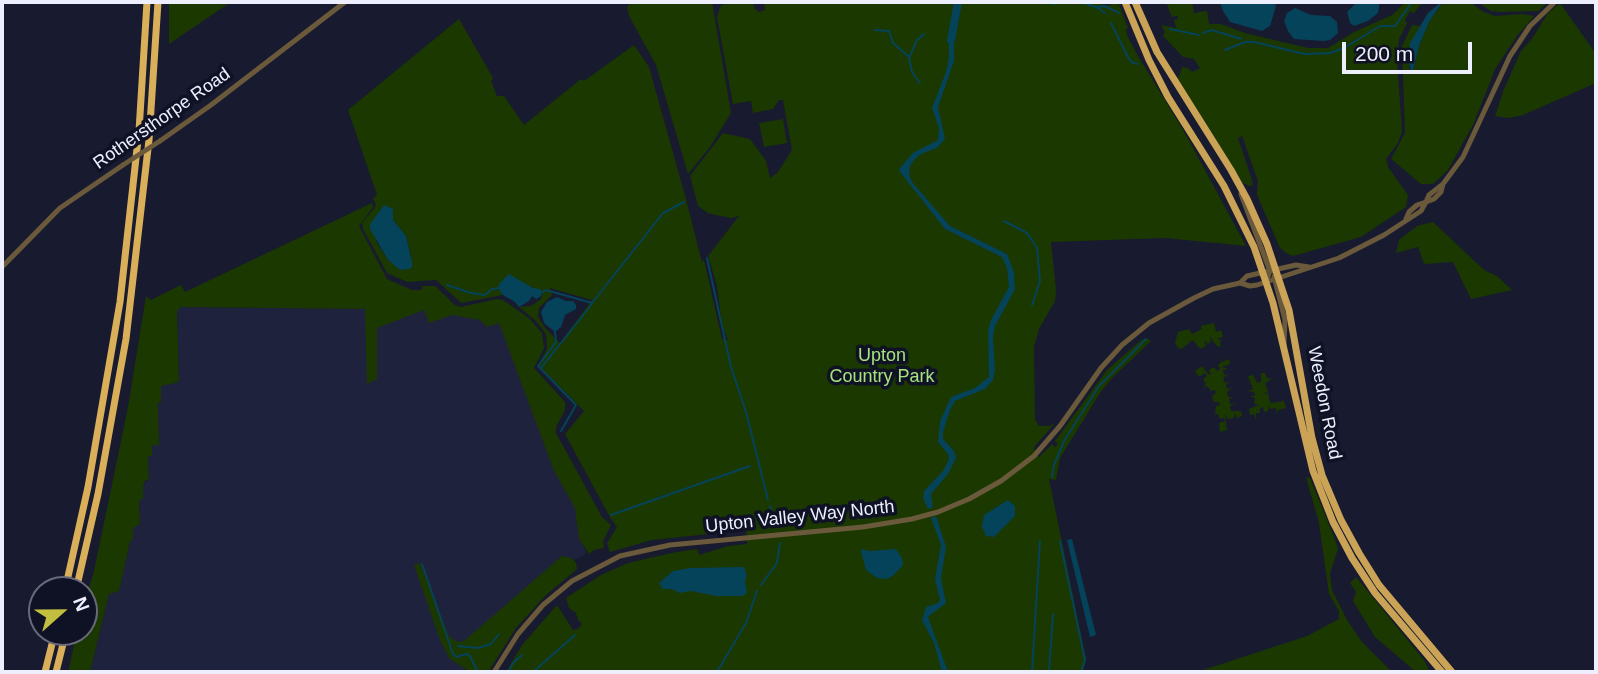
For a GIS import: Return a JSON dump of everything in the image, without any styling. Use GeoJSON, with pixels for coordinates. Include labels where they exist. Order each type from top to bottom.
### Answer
{"type":"FeatureCollection","features":[{"type":"Feature","properties":{"kind":"highway"},"geometry":{"type":"LineString","coordinates":[[68,576],[88,487],[120,302],[139,131],[147,2]]}},
{"type":"Feature","properties":{"kind":"highway"},"geometry":{"type":"LineString","coordinates":[[79,576],[113,420],[130,312],[149,140],[158,2]]}},
{"type":"Feature","properties":{"kind":"highway","name":"Weedon Road"},"geometry":{"type":"LineString","coordinates":[[1125,2],[1168,97],[1231,201],[1272,276],[1295,337],[1312,438],[1331,499],[1349,536],[1374,577],[1452,672]]}},
{"type":"Feature","properties":{"kind":"highway","name":"Weedon Road"},"geometry":{"type":"LineString","coordinates":[[1135,2],[1157,52],[1258,222],[1313,471],[1342,540],[1375,593],[1442,672]]}},
{"type":"Feature","properties":{"kind":"highway"},"geometry":{"type":"LineString","coordinates":[[46,672],[52,646]]}},
{"type":"Feature","properties":{"kind":"highway"},"geometry":{"type":"LineString","coordinates":[[56,672],[62,646]]}},
{"type":"Feature","properties":{"kind":"street","name":"Rothersthorpe Road"},"geometry":{"type":"LineString","coordinates":[[2,267],[60,208],[232,89],[345,2]]}},
{"type":"Feature","properties":{"kind":"street"},"geometry":{"type":"LineString","coordinates":[[1272,276],[1296,265],[1309,267],[1357,250],[1384,235],[1406,219],[1417,205],[1426,202],[1429,195],[1443,184],[1463,157],[1510,56],[1530,26],[1555,2]]}},
{"type":"Feature","properties":{"kind":"street","name":"Upton Valley Way North"},"geometry":{"type":"LineString","coordinates":[[494,672],[518,634],[543,605],[572,581],[620,556],[670,545],[896,522],[938,512],[968,499],[1001,481],[1044,446],[1101,368],[1138,331],[1183,303],[1213,289],[1240,282],[1247,276],[1272,276]]}},
{"type":"Feature","properties":{"kind":"street","name":"Upton Valley Way North"},"geometry":{"type":"LineString","coordinates":[[1240,282],[1251,286],[1272,276]]}},
{"type":"Feature","properties":{"kind":"shaded area"},"geometry":{"type":"Polygon","coordinates":[[[1220,2],[1274,2],[1276,6],[1270,26],[1262,31],[1230,22],[1220,2]]]}},
{"type":"Feature","properties":{"kind":"shaded area"},"geometry":{"type":"Polygon","coordinates":[[[1357,2],[1379,2],[1379,7],[1378,13],[1368,21],[1354,26],[1350,23],[1347,12],[1357,2]]]}},
{"type":"Feature","properties":{"kind":"shaded area"},"geometry":{"type":"Polygon","coordinates":[[[1441,2],[1419,46],[1412,75],[1408,59],[1410,43],[1428,13],[1441,2]]]}},
{"type":"Feature","properties":{"kind":"shaded area"},"geometry":{"type":"Polygon","coordinates":[[[1295,8],[1311,15],[1330,16],[1337,22],[1338,33],[1330,40],[1324,41],[1294,39],[1284,21],[1287,13],[1295,8]]]}},
{"type":"Feature","properties":{"kind":"shaded area"},"geometry":{"type":"Polygon","coordinates":[[[949,32],[954,32],[954,61],[938,107],[945,139],[937,148],[915,159],[910,166],[909,175],[950,226],[1007,254],[1014,272],[1015,289],[995,326],[993,380],[985,389],[955,401],[950,410],[943,439],[954,451],[956,458],[948,474],[931,494],[933,507],[928,509],[923,498],[924,491],[943,471],[949,459],[938,442],[940,421],[951,397],[975,388],[989,377],[988,331],[1009,287],[1007,268],[1002,257],[945,229],[899,169],[913,153],[938,140],[939,128],[932,108],[946,72],[949,32]]]}},
{"type":"Feature","properties":{"kind":"shaded area"},"geometry":{"type":"Polygon","coordinates":[[[384,205],[393,209],[393,220],[406,236],[412,262],[409,269],[400,270],[388,260],[370,229],[370,224],[384,205]]]}},
{"type":"Feature","properties":{"kind":"shaded area"},"geometry":{"type":"Polygon","coordinates":[[[509,274],[533,288],[540,289],[543,292],[540,297],[536,299],[532,296],[519,307],[499,290],[499,284],[509,274]]]}},
{"type":"Feature","properties":{"kind":"shaded area"},"geometry":{"type":"Polygon","coordinates":[[[557,297],[573,301],[576,309],[565,315],[561,327],[555,332],[544,323],[541,312],[547,302],[557,297]]]}},
{"type":"Feature","properties":{"kind":"shaded area"},"geometry":{"type":"Polygon","coordinates":[[[366,303],[444,311],[492,307],[525,367],[585,510],[582,544],[587,553],[575,560],[572,558],[464,672],[90,672],[109,594],[119,590],[133,539],[133,527],[140,524],[139,499],[143,485],[149,479],[148,456],[152,445],[159,444],[158,403],[161,402],[161,385],[179,382],[177,310],[181,307],[365,309],[366,303]]]}},
{"type":"Feature","properties":{"kind":"shaded area"},"geometry":{"type":"Polygon","coordinates":[[[1008,500],[1015,506],[1015,516],[994,537],[986,536],[982,527],[984,515],[1008,500]]]}},
{"type":"Feature","properties":{"kind":"shaded area"},"geometry":{"type":"Polygon","coordinates":[[[936,516],[946,547],[941,578],[946,603],[928,617],[948,672],[942,672],[934,643],[922,620],[926,607],[940,600],[935,579],[941,545],[931,518],[936,516]]]}},
{"type":"Feature","properties":{"kind":"shaded area"},"geometry":{"type":"Polygon","coordinates":[[[1072,539],[1096,635],[1090,637],[1067,540],[1072,539]]]}},
{"type":"Feature","properties":{"kind":"shaded area"},"geometry":{"type":"Polygon","coordinates":[[[862,549],[896,549],[903,565],[887,579],[877,578],[866,570],[862,549]]]}},
{"type":"Feature","properties":{"kind":"shaded area"},"geometry":{"type":"Polygon","coordinates":[[[744,567],[747,593],[742,596],[716,596],[691,591],[680,593],[663,589],[659,583],[673,571],[744,567]]]}},
{"type":"Feature","properties":{"kind":"green space"},"geometry":{"type":"Polygon","coordinates":[[[169,2],[231,2],[169,44],[169,2]]]}},
{"type":"Feature","properties":{"kind":"green space"},"geometry":{"type":"Polygon","coordinates":[[[631,2],[712,2],[731,113],[710,147],[688,174],[656,65],[629,16],[627,7],[631,2]]]}},
{"type":"Feature","properties":{"kind":"green space","name":"Upton Country Park"},"geometry":{"type":"Polygon","coordinates":[[[753,2],[759,12],[765,10],[764,2],[1094,2],[1107,6],[1118,2],[1128,28],[1127,35],[1138,56],[1186,135],[1246,246],[1165,238],[1051,242],[1056,290],[1055,301],[1039,329],[1034,347],[1035,419],[1039,426],[1055,423],[1035,446],[1039,457],[1052,444],[1055,447],[1058,444],[1055,441],[1107,370],[1141,340],[1147,338],[1151,341],[1100,393],[1060,458],[1056,480],[1049,479],[1086,659],[1083,672],[506,672],[522,645],[557,605],[573,630],[578,629],[582,624],[576,613],[569,608],[566,598],[601,575],[628,563],[671,553],[697,549],[699,555],[728,546],[747,544],[746,528],[652,540],[610,552],[607,543],[617,527],[565,434],[584,411],[540,367],[547,349],[546,334],[536,321],[519,307],[531,306],[541,299],[543,292],[514,277],[505,280],[499,290],[503,295],[461,303],[436,280],[407,282],[387,273],[363,229],[362,223],[376,206],[373,198],[377,195],[348,110],[459,19],[493,78],[491,81],[497,96],[504,96],[524,125],[581,79],[584,81],[634,45],[649,67],[702,262],[704,260],[722,339],[728,340],[722,325],[717,286],[708,256],[739,216],[720,216],[708,213],[698,206],[690,176],[723,133],[750,139],[766,161],[770,178],[778,172],[792,150],[783,100],[779,100],[773,109],[753,113],[751,101],[733,104],[717,17],[721,5],[753,2]],[[380,209],[373,221],[374,233],[388,260],[396,265],[411,256],[406,236],[393,220],[393,209],[380,209]],[[550,288],[552,295],[539,308],[538,317],[560,343],[592,300],[550,288]]]}},
{"type":"Feature","properties":{"kind":"green space"},"geometry":{"type":"Polygon","coordinates":[[[1166,2],[1192,2],[1194,13],[1207,11],[1209,24],[1221,24],[1245,33],[1308,48],[1328,48],[1354,32],[1392,15],[1406,2],[1423,2],[1414,13],[1410,11],[1399,39],[1397,60],[1402,131],[1398,143],[1386,159],[1388,167],[1408,195],[1406,207],[1361,237],[1293,256],[1280,248],[1257,194],[1258,181],[1242,136],[1238,138],[1252,180],[1253,185],[1250,186],[1243,183],[1178,79],[1182,67],[1192,72],[1200,68],[1194,59],[1183,57],[1163,36],[1165,32],[1161,25],[1176,28],[1174,20],[1178,19],[1178,16],[1172,17],[1166,2]]]}},
{"type":"Feature","properties":{"kind":"green space"},"geometry":{"type":"Polygon","coordinates":[[[1441,2],[1470,2],[1495,16],[1534,16],[1495,69],[1474,123],[1448,170],[1433,184],[1421,184],[1391,159],[1405,133],[1402,46],[1412,25],[1420,26],[1409,51],[1409,68],[1412,74],[1419,46],[1441,2]]]}},
{"type":"Feature","properties":{"kind":"green space"},"geometry":{"type":"Polygon","coordinates":[[[1477,2],[1548,2],[1538,11],[1501,12],[1491,11],[1477,2]]]}},
{"type":"Feature","properties":{"kind":"green space"},"geometry":{"type":"Polygon","coordinates":[[[1560,3],[1596,54],[1596,83],[1523,115],[1509,118],[1495,116],[1521,51],[1548,13],[1560,3]]]}},
{"type":"Feature","properties":{"kind":"green space"},"geometry":{"type":"Polygon","coordinates":[[[783,119],[787,143],[764,147],[759,123],[783,119]]]}},
{"type":"Feature","properties":{"kind":"green space"},"geometry":{"type":"Polygon","coordinates":[[[372,203],[373,207],[359,226],[387,279],[412,290],[422,290],[422,286],[435,286],[455,305],[461,307],[503,300],[529,318],[542,333],[544,348],[534,368],[565,402],[565,410],[556,427],[556,433],[602,517],[611,525],[603,541],[604,548],[589,554],[579,539],[575,508],[554,471],[499,323],[487,327],[480,320],[452,315],[429,323],[424,310],[377,328],[377,379],[367,384],[365,309],[181,307],[177,311],[179,382],[161,386],[161,402],[158,403],[159,445],[152,445],[152,456],[148,456],[149,480],[143,485],[143,499],[139,500],[140,524],[133,528],[133,539],[130,542],[119,591],[109,594],[98,639],[98,576],[92,576],[128,407],[146,296],[151,300],[181,285],[185,292],[372,203]]]}},
{"type":"Feature","properties":{"kind":"green space"},"geometry":{"type":"Polygon","coordinates":[[[1433,222],[1484,270],[1497,276],[1512,290],[1471,299],[1453,262],[1424,264],[1418,247],[1396,253],[1399,240],[1417,226],[1433,222]]]}},
{"type":"Feature","properties":{"kind":"green space"},"geometry":{"type":"Polygon","coordinates":[[[1214,323],[1216,332],[1221,330],[1223,337],[1217,339],[1223,341],[1220,341],[1221,347],[1210,337],[1211,342],[1208,344],[1204,340],[1206,346],[1200,349],[1193,340],[1181,349],[1175,343],[1178,332],[1189,329],[1192,334],[1202,329],[1201,326],[1214,323]]]}},
{"type":"Feature","properties":{"kind":"green space"},"geometry":{"type":"Polygon","coordinates":[[[1220,357],[1223,362],[1229,359],[1230,364],[1222,367],[1228,369],[1223,370],[1224,375],[1229,374],[1223,378],[1225,383],[1230,381],[1226,385],[1227,389],[1232,388],[1227,392],[1228,397],[1234,398],[1229,399],[1230,404],[1236,403],[1230,406],[1231,411],[1241,411],[1242,416],[1237,418],[1235,413],[1234,418],[1228,419],[1225,414],[1227,430],[1220,432],[1219,423],[1225,421],[1224,418],[1220,419],[1218,414],[1215,415],[1216,406],[1220,405],[1219,402],[1214,402],[1212,396],[1216,393],[1215,390],[1211,391],[1207,386],[1203,388],[1206,384],[1203,379],[1207,376],[1205,373],[1199,377],[1195,371],[1202,366],[1209,375],[1209,370],[1214,367],[1217,371],[1222,362],[1220,357]]]}},
{"type":"Feature","properties":{"kind":"green space"},"geometry":{"type":"Polygon","coordinates":[[[1261,373],[1272,379],[1265,383],[1268,392],[1261,395],[1268,393],[1270,403],[1284,401],[1286,408],[1278,410],[1277,415],[1276,408],[1270,409],[1269,405],[1268,411],[1264,412],[1263,407],[1260,408],[1260,413],[1256,413],[1256,420],[1254,414],[1250,415],[1249,409],[1259,405],[1254,404],[1255,398],[1250,397],[1255,395],[1254,392],[1248,391],[1253,389],[1248,376],[1253,375],[1257,383],[1261,382],[1261,373]]]}},
{"type":"Feature","properties":{"kind":"green space"},"geometry":{"type":"Polygon","coordinates":[[[1306,477],[1310,478],[1338,549],[1330,573],[1332,590],[1362,642],[1392,672],[1197,672],[1307,636],[1339,619],[1339,611],[1329,594],[1319,523],[1306,477]]]}},
{"type":"Feature","properties":{"kind":"green space"},"geometry":{"type":"Polygon","coordinates":[[[562,556],[572,558],[577,569],[545,596],[516,628],[488,672],[470,672],[450,659],[440,640],[414,565],[420,563],[449,636],[458,642],[464,641],[562,556]]]}},
{"type":"Feature","properties":{"kind":"green space"},"geometry":{"type":"Polygon","coordinates":[[[1356,577],[1424,660],[1430,672],[1416,672],[1375,637],[1353,601],[1356,592],[1350,583],[1356,577]]]}},
{"type":"Feature","properties":{"kind":"green space"},"geometry":{"type":"Polygon","coordinates":[[[74,646],[96,646],[90,672],[68,672],[74,646]]]}},
{"type":"Feature","properties":{"kind":"waterway"},"geometry":{"type":"LineString","coordinates":[[951,40],[958,2]]}},
{"type":"Feature","properties":{"kind":"waterway"},"geometry":{"type":"LineString","coordinates":[[990,2],[997,2]]}},
{"type":"Feature","properties":{"kind":"waterway"},"geometry":{"type":"LineString","coordinates":[[1028,2],[1038,2]]}},
{"type":"Feature","properties":{"kind":"waterway"},"geometry":{"type":"LineString","coordinates":[[1044,2],[1059,2]]}},
{"type":"Feature","properties":{"kind":"waterway"},"geometry":{"type":"LineString","coordinates":[[1065,2],[1071,2]]}},
{"type":"Feature","properties":{"kind":"waterway"},"geometry":{"type":"LineString","coordinates":[[1081,2],[1105,13]]}},
{"type":"Feature","properties":{"kind":"waterway"},"geometry":{"type":"LineString","coordinates":[[1225,50],[1245,42],[1254,42],[1305,54],[1330,53],[1344,48],[1380,26],[1395,26],[1412,2]]}},
{"type":"Feature","properties":{"kind":"waterway"},"geometry":{"type":"LineString","coordinates":[[1097,7],[1105,6],[1119,13]]}},
{"type":"Feature","properties":{"kind":"waterway"},"geometry":{"type":"LineString","coordinates":[[1111,23],[1129,59],[1138,64]]}},
{"type":"Feature","properties":{"kind":"waterway"},"geometry":{"type":"LineString","coordinates":[[1170,29],[1199,35]]}},
{"type":"Feature","properties":{"kind":"waterway"},"geometry":{"type":"LineString","coordinates":[[875,30],[889,31],[893,43],[909,57],[912,72],[920,83]]}},
{"type":"Feature","properties":{"kind":"waterway"},"geometry":{"type":"LineString","coordinates":[[1203,33],[1212,30],[1241,39]]}},
{"type":"Feature","properties":{"kind":"waterway"},"geometry":{"type":"LineString","coordinates":[[910,56],[917,40],[924,34]]}},
{"type":"Feature","properties":{"kind":"waterway"},"geometry":{"type":"LineString","coordinates":[[543,292],[546,290],[592,303],[663,213],[684,202]]}},
{"type":"Feature","properties":{"kind":"waterway"},"geometry":{"type":"LineString","coordinates":[[1004,221],[1027,233],[1037,248],[1040,281],[1032,305]]}},
{"type":"Feature","properties":{"kind":"waterway"},"geometry":{"type":"LineString","coordinates":[[707,258],[731,367],[746,412],[768,500]]}},
{"type":"Feature","properties":{"kind":"waterway"},"geometry":{"type":"LineString","coordinates":[[447,285],[485,295],[492,289],[499,288]]}},
{"type":"Feature","properties":{"kind":"waterway"},"geometry":{"type":"LineString","coordinates":[[541,368],[592,304]]}},
{"type":"Feature","properties":{"kind":"waterway"},"geometry":{"type":"LineString","coordinates":[[555,332],[556,342],[538,366],[576,405],[561,431]]}},
{"type":"Feature","properties":{"kind":"waterway"},"geometry":{"type":"LineString","coordinates":[[1052,477],[1064,441],[1099,386],[1146,339]]}},
{"type":"Feature","properties":{"kind":"waterway"},"geometry":{"type":"LineString","coordinates":[[611,515],[750,466]]}},
{"type":"Feature","properties":{"kind":"waterway"},"geometry":{"type":"LineString","coordinates":[[770,506],[777,527]]}},
{"type":"Feature","properties":{"kind":"waterway"},"geometry":{"type":"LineString","coordinates":[[1032,672],[1040,541]]}},
{"type":"Feature","properties":{"kind":"waterway"},"geometry":{"type":"LineString","coordinates":[[1060,541],[1085,660],[1081,672]]}},
{"type":"Feature","properties":{"kind":"waterway"},"geometry":{"type":"LineString","coordinates":[[761,585],[777,563],[780,543]]}},
{"type":"Feature","properties":{"kind":"waterway"},"geometry":{"type":"LineString","coordinates":[[422,564],[453,654],[457,657],[466,654],[470,656],[478,672]]}},
{"type":"Feature","properties":{"kind":"waterway"},"geometry":{"type":"LineString","coordinates":[[717,672],[746,623],[757,591]]}},
{"type":"Feature","properties":{"kind":"waterway"},"geometry":{"type":"LineString","coordinates":[[1049,672],[1053,614]]}},
{"type":"Feature","properties":{"kind":"waterway"},"geometry":{"type":"LineString","coordinates":[[458,646],[478,648],[491,644],[499,634]]}},
{"type":"Feature","properties":{"kind":"waterway"},"geometry":{"type":"LineString","coordinates":[[533,672],[575,635]]}},
{"type":"Feature","properties":{"kind":"waterway"},"geometry":{"type":"LineString","coordinates":[[508,672],[522,655]]}}]}
